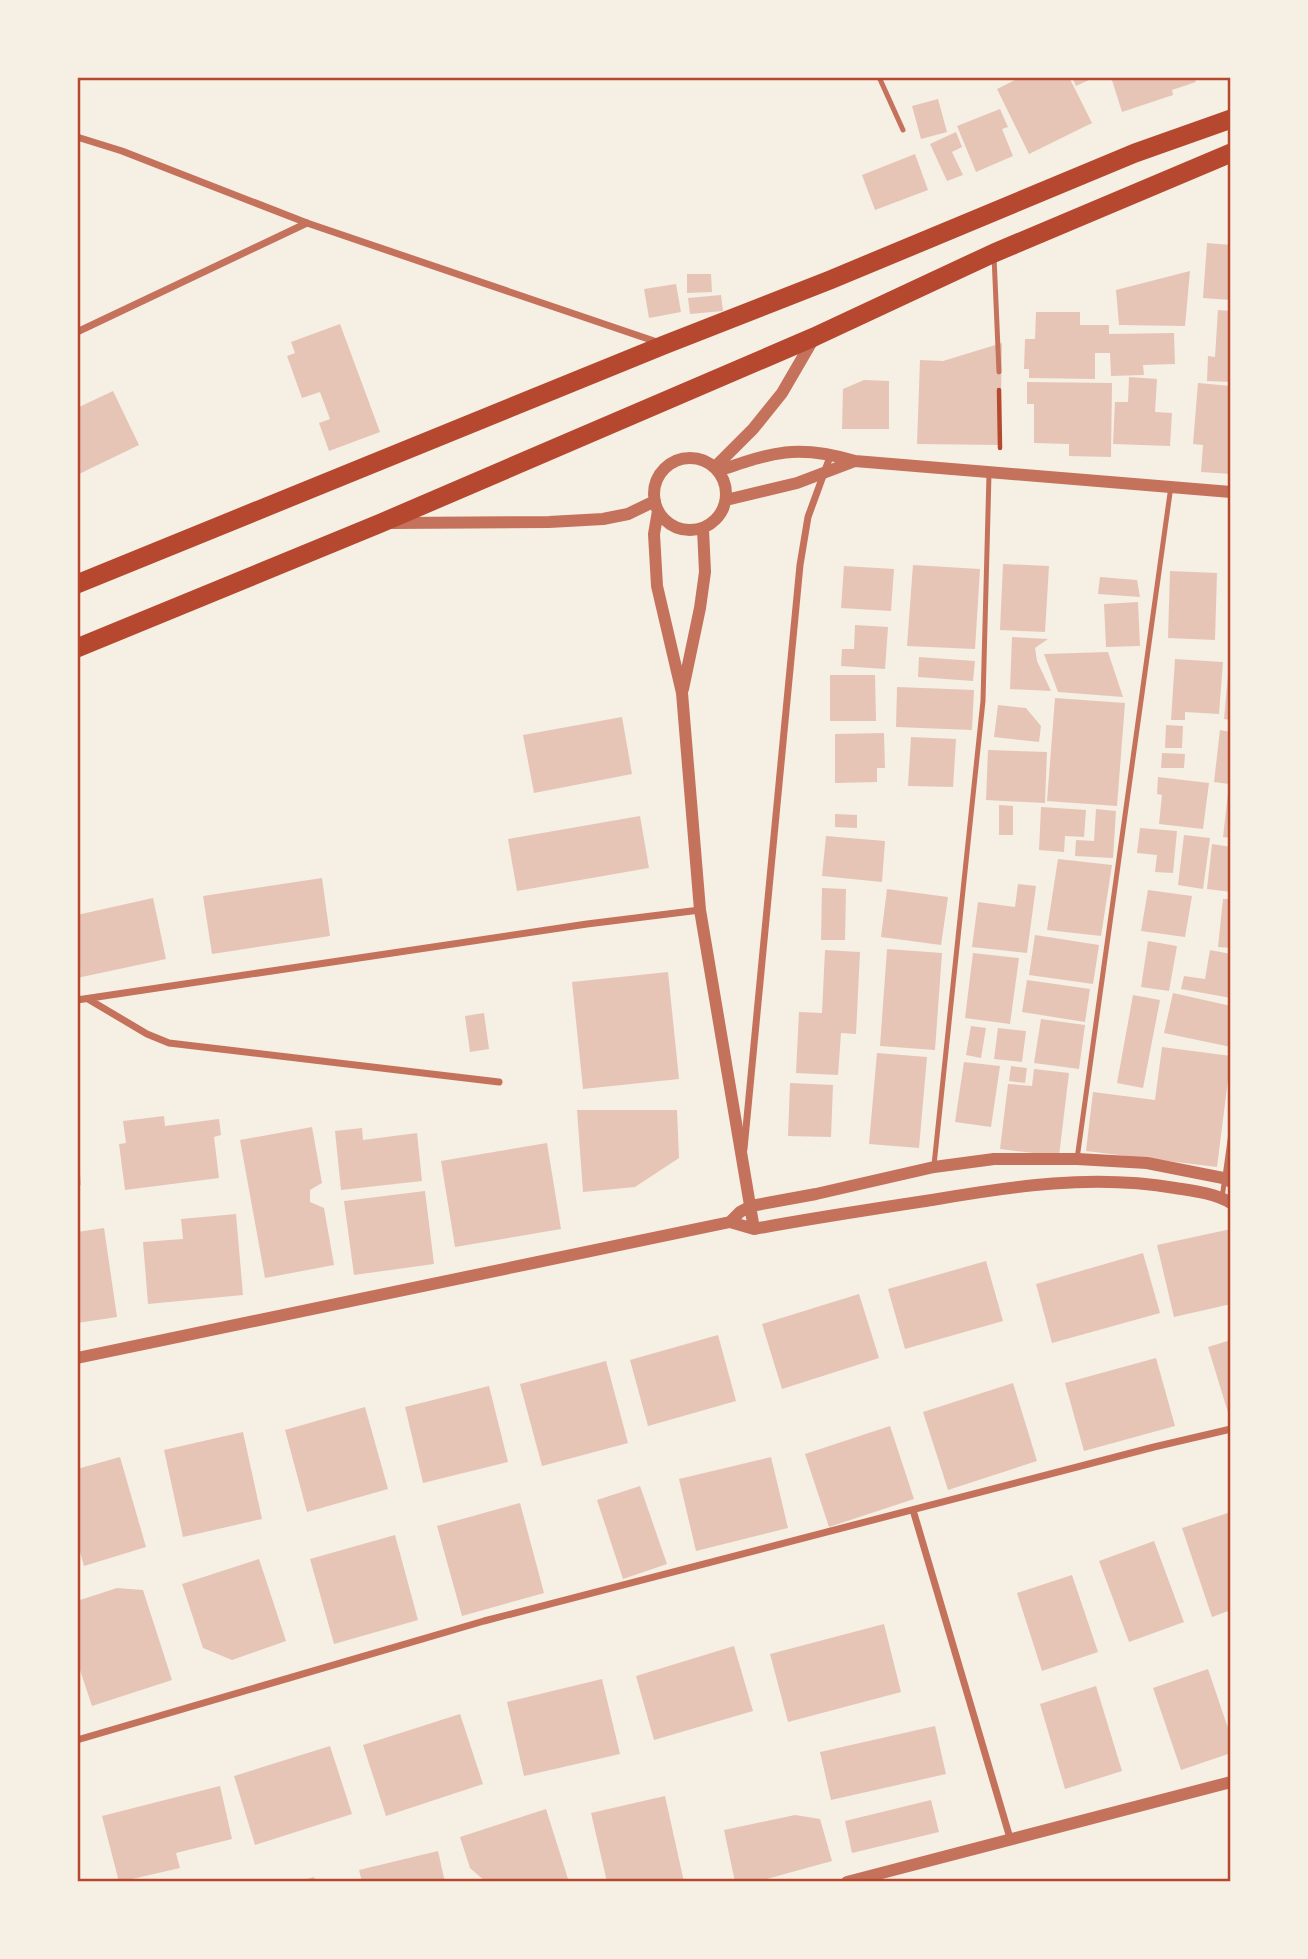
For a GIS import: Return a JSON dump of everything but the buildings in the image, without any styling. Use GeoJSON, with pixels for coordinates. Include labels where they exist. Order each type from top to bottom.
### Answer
{"type":"FeatureCollection","features":[{"type":"Feature","properties":{"kind":"highway"},"geometry":{"type":"LineString","coordinates":[[77,584],[830,280],[1135,153],[1231,119]]}},
{"type":"Feature","properties":{"kind":"highway"},"geometry":{"type":"LineString","coordinates":[[77,648],[381,523],[814,337],[994,253],[1231,153]]}},
{"type":"Feature","properties":{"kind":"street"},"geometry":{"type":"LineString","coordinates":[[77,137],[122,151],[307,223],[664,345]]}},
{"type":"Feature","properties":{"kind":"street"},"geometry":{"type":"LineString","coordinates":[[77,332],[307,223]]}},
{"type":"Feature","properties":{"kind":"street"},"geometry":{"type":"LineString","coordinates":[[716,469],[782,393],[814,337]]}},
{"type":"Feature","properties":{"kind":"street"},"geometry":{"type":"LineString","coordinates":[[716,469],[780,451],[831,454],[855,461],[1231,492]]}},
{"type":"Feature","properties":{"kind":"street"},"geometry":{"type":"LineString","coordinates":[[743,1167],[800,565],[808,517],[831,454]]}},
{"type":"Feature","properties":{"kind":"street"},"geometry":{"type":"LineString","coordinates":[[656,506],[666,521],[677,528],[690,531],[703,529],[714,522],[726,500],[726,490],[716,469],[704,460],[678,460],[659,476],[654,488],[654,534],[657,586],[682,693],[700,910],[754,1229]]}},
{"type":"Feature","properties":{"kind":"street"},"geometry":{"type":"LineString","coordinates":[[726,500],[824,474],[855,461]]}},
{"type":"Feature","properties":{"kind":"street"},"geometry":{"type":"LineString","coordinates":[[381,523],[603,519],[656,506]]}},
{"type":"Feature","properties":{"kind":"street"},"geometry":{"type":"LineString","coordinates":[[682,693],[702,596],[705,572],[703,529]]}},
{"type":"Feature","properties":{"kind":"street"},"geometry":{"type":"LineString","coordinates":[[77,1000],[587,924],[700,910]]}},
{"type":"Feature","properties":{"kind":"street"},"geometry":{"type":"LineString","coordinates":[[87,999],[147,1034],[169,1043],[499,1082]]}},
{"type":"Feature","properties":{"kind":"street"},"geometry":{"type":"LineString","coordinates":[[730,1222],[751,1206],[934,1167],[994,1159],[1077,1159],[1147,1163],[1227,1180]]}},
{"type":"Feature","properties":{"kind":"street"},"geometry":{"type":"LineString","coordinates":[[77,1358],[730,1222],[754,1229],[997,1188],[1071,1181],[1148,1184],[1226,1201]]}},
{"type":"Feature","properties":{"kind":"street"},"geometry":{"type":"LineString","coordinates":[[77,1740],[484,1621],[1231,1429]]}},
{"type":"Feature","properties":{"kind":"street"},"geometry":{"type":"LineString","coordinates":[[913,1510],[1010,1838]]}},
{"type":"Feature","properties":{"kind":"street"},"geometry":{"type":"LineString","coordinates":[[847,1882],[1231,1782]]}},
{"type":"Feature","properties":{"kind":"lane"},"geometry":{"type":"LineString","coordinates":[[879,77],[903,130]]}},
{"type":"Feature","properties":{"kind":"lane"},"geometry":{"type":"LineString","coordinates":[[994,253],[999,372]]}},
{"type":"Feature","properties":{"kind":"lane"},"geometry":{"type":"LineString","coordinates":[[934,1167],[983,701],[995,471]]}},
{"type":"Feature","properties":{"kind":"lane"},"geometry":{"type":"LineString","coordinates":[[1077,1159],[1171,485]]}},
{"type":"Feature","properties":{"kind":"lane"},"geometry":{"type":"LineString","coordinates":[[1226,1201],[1231,1133]]}},
{"type":"Feature","properties":{"kind":"path"},"geometry":{"type":"LineString","coordinates":[[995,471],[999,372]]}}]}
